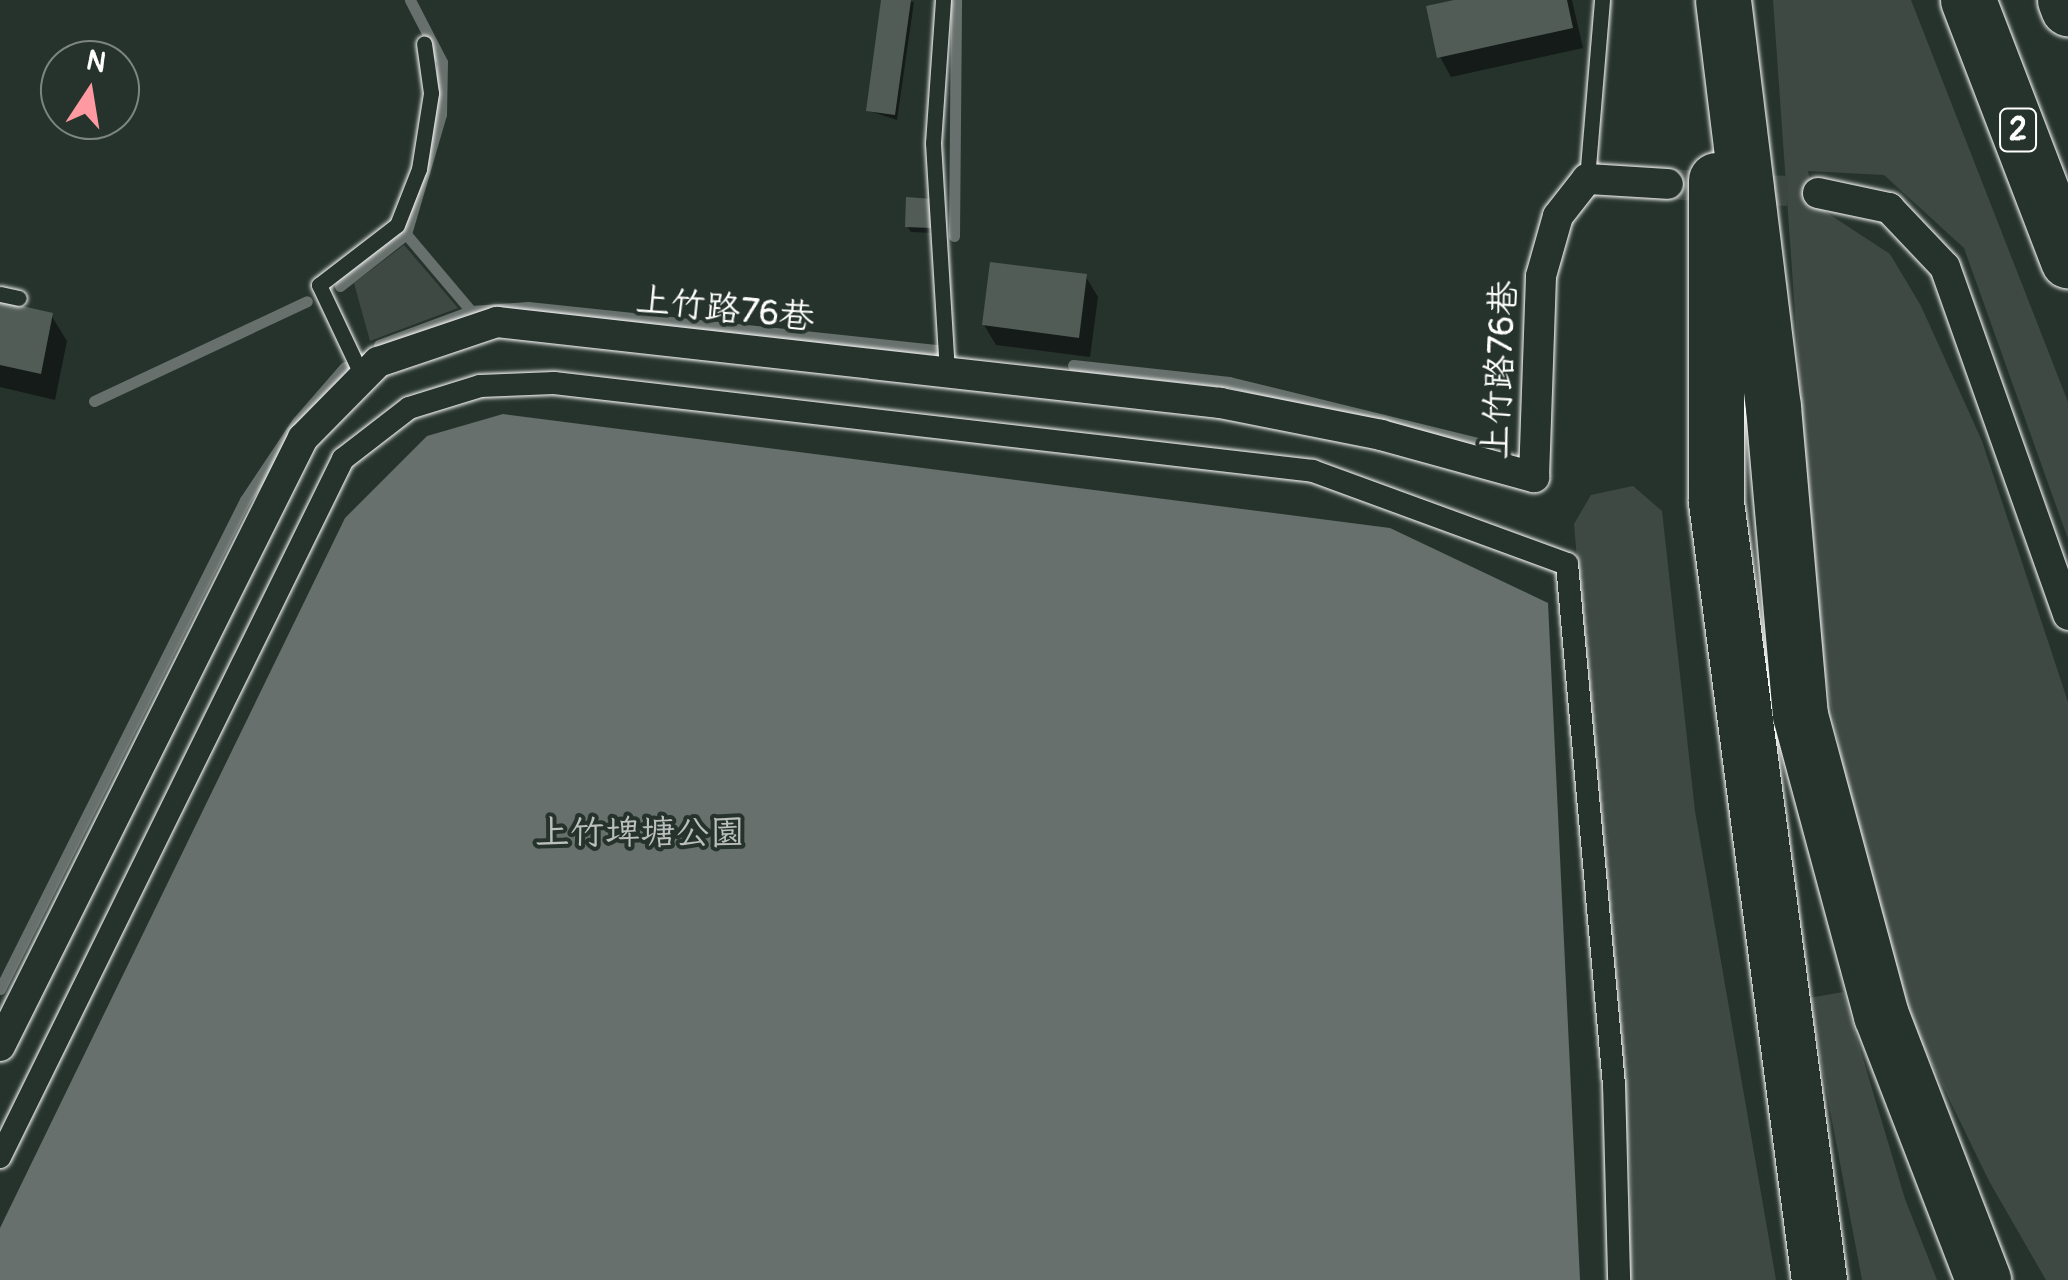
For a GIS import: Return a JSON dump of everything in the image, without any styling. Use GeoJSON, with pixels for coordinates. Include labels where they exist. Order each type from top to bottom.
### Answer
{"type":"FeatureCollection","features":[{"type":"Feature","properties":{"kind":"highway"},"geometry":{"type":"LineString","coordinates":[[1719,0],[1773,408],[1800,716],[1842,888],[1922,1130],[1983,1280]]}},
{"type":"Feature","properties":{"kind":"highway"},"geometry":{"type":"LineString","coordinates":[[1719,0],[1716,502],[1819,1271]]}},
{"type":"Feature","properties":{"kind":"highway","name":"2"},"geometry":{"type":"LineString","coordinates":[[1968,0],[2068,260]]}},
{"type":"Feature","properties":{"kind":"highway"},"geometry":{"type":"LineString","coordinates":[[2065,0],[2068,8]]}},
{"type":"Feature","properties":{"kind":"highway"},"geometry":{"type":"LineString","coordinates":[[1922,1130],[2015,1280]]}},
{"type":"Feature","properties":{"kind":"street","name":"上竹路76巷"},"geometry":{"type":"LineString","coordinates":[[0,1046],[303,438],[378,362],[498,322],[1220,402],[1381,435],[1534,478],[1540,276],[1558,216],[1588,179]]}},
{"type":"Feature","properties":{"kind":"street"},"geometry":{"type":"LineString","coordinates":[[1588,179],[1668,184]]}},
{"type":"Feature","properties":{"kind":"street"},"geometry":{"type":"LineString","coordinates":[[1818,194],[1889,208],[1946,267],[2068,615]]}},
{"type":"Feature","properties":{"kind":"street"},"geometry":{"type":"LineString","coordinates":[[0,1157],[343,458],[409,408],[480,386],[554,383],[1314,471],[1568,564],[1614,1084],[1620,1280]]}},
{"type":"Feature","properties":{"kind":"lane"},"geometry":{"type":"LineString","coordinates":[[943,0],[933,143],[947,372]]}},
{"type":"Feature","properties":{"kind":"lane"},"geometry":{"type":"LineString","coordinates":[[1588,179],[1602,0]]}},
{"type":"Feature","properties":{"kind":"lane"},"geometry":{"type":"LineString","coordinates":[[363,378],[319,285],[397,225],[419,169],[431,93],[424,43]]}},
{"type":"Feature","properties":{"kind":"lane"},"geometry":{"type":"LineString","coordinates":[[0,294],[19,298]]}},
{"type":"Feature","properties":{"kind":"shaded area"},"geometry":{"type":"Polygon","coordinates":[[[1773,0],[1911,0],[2068,402],[2068,539],[1964,248],[1884,175],[1808,171],[1815,205],[1890,254],[1921,306],[1982,441],[2068,702],[2068,1280],[2046,1280],[1989,1181],[1919,1037],[1863,869],[1818,639],[1773,0]]]}},
{"type":"Feature","properties":{"kind":"shaded area"},"geometry":{"type":"Polygon","coordinates":[[[404,245],[458,308],[370,341],[354,283],[404,245]]]}},
{"type":"Feature","properties":{"kind":"shaded area","name":"上竹埤塘公園"},"geometry":{"type":"Polygon","coordinates":[[[503,414],[1390,528],[1548,603],[1580,1280],[0,1280],[0,1228],[345,518],[427,436],[503,414]]]}},
{"type":"Feature","properties":{"kind":"shaded area"},"geometry":{"type":"Polygon","coordinates":[[[1633,486],[1662,511],[1695,811],[1776,1280],[1627,1280],[1631,1181],[1574,524],[1591,495],[1633,486]]]}},
{"type":"Feature","properties":{"kind":"shaded area"},"geometry":{"type":"Polygon","coordinates":[[[1843,992],[1905,1199],[1937,1280],[1862,1280],[1809,998],[1843,992]]]}},
{"type":"Feature","properties":{"kind":"building"},"geometry":{"type":"Polygon","coordinates":[[[881,0],[911,0],[895,115],[866,111],[881,0]]]}},
{"type":"Feature","properties":{"kind":"building"},"geometry":{"type":"Polygon","coordinates":[[[1454,0],[1567,0],[1573,28],[1437,58],[1426,6],[1454,0]]]}},
{"type":"Feature","properties":{"kind":"building"},"geometry":{"type":"Polygon","coordinates":[[[906,197],[932,199],[931,228],[905,227],[906,197]]]}},
{"type":"Feature","properties":{"kind":"building"},"geometry":{"type":"Polygon","coordinates":[[[990,262],[1087,274],[1079,338],[982,325],[990,262]]]}},
{"type":"Feature","properties":{"kind":"building"},"geometry":{"type":"Polygon","coordinates":[[[0,301],[53,313],[41,374],[0,365],[0,301]]]}},
{"type":"Feature","properties":{"kind":"waterway"},"geometry":{"type":"LineString","coordinates":[[340,286],[406,234],[441,114],[442,62],[410,0]]}},
{"type":"Feature","properties":{"kind":"waterway"},"geometry":{"type":"LineString","coordinates":[[954,236],[956,0]]}},
{"type":"Feature","properties":{"kind":"waterway"},"geometry":{"type":"LineString","coordinates":[[379,345],[471,311],[406,234]]}},
{"type":"Feature","properties":{"kind":"waterway"},"geometry":{"type":"LineString","coordinates":[[94,401],[307,301]]}},
{"type":"Feature","properties":{"kind":"waterway"},"geometry":{"type":"LineString","coordinates":[[471,311],[528,307],[936,350]]}},
{"type":"Feature","properties":{"kind":"waterway"},"geometry":{"type":"LineString","coordinates":[[1073,365],[1229,382],[1489,446]]}},
{"type":"Feature","properties":{"kind":"waterway"},"geometry":{"type":"LineString","coordinates":[[0,989],[245,500],[297,422],[345,367]]}},
{"type":"Feature","properties":{"kind":"tunnel"},"geometry":{"type":"LineString","coordinates":[[1668,184],[1818,193]]}}]}
